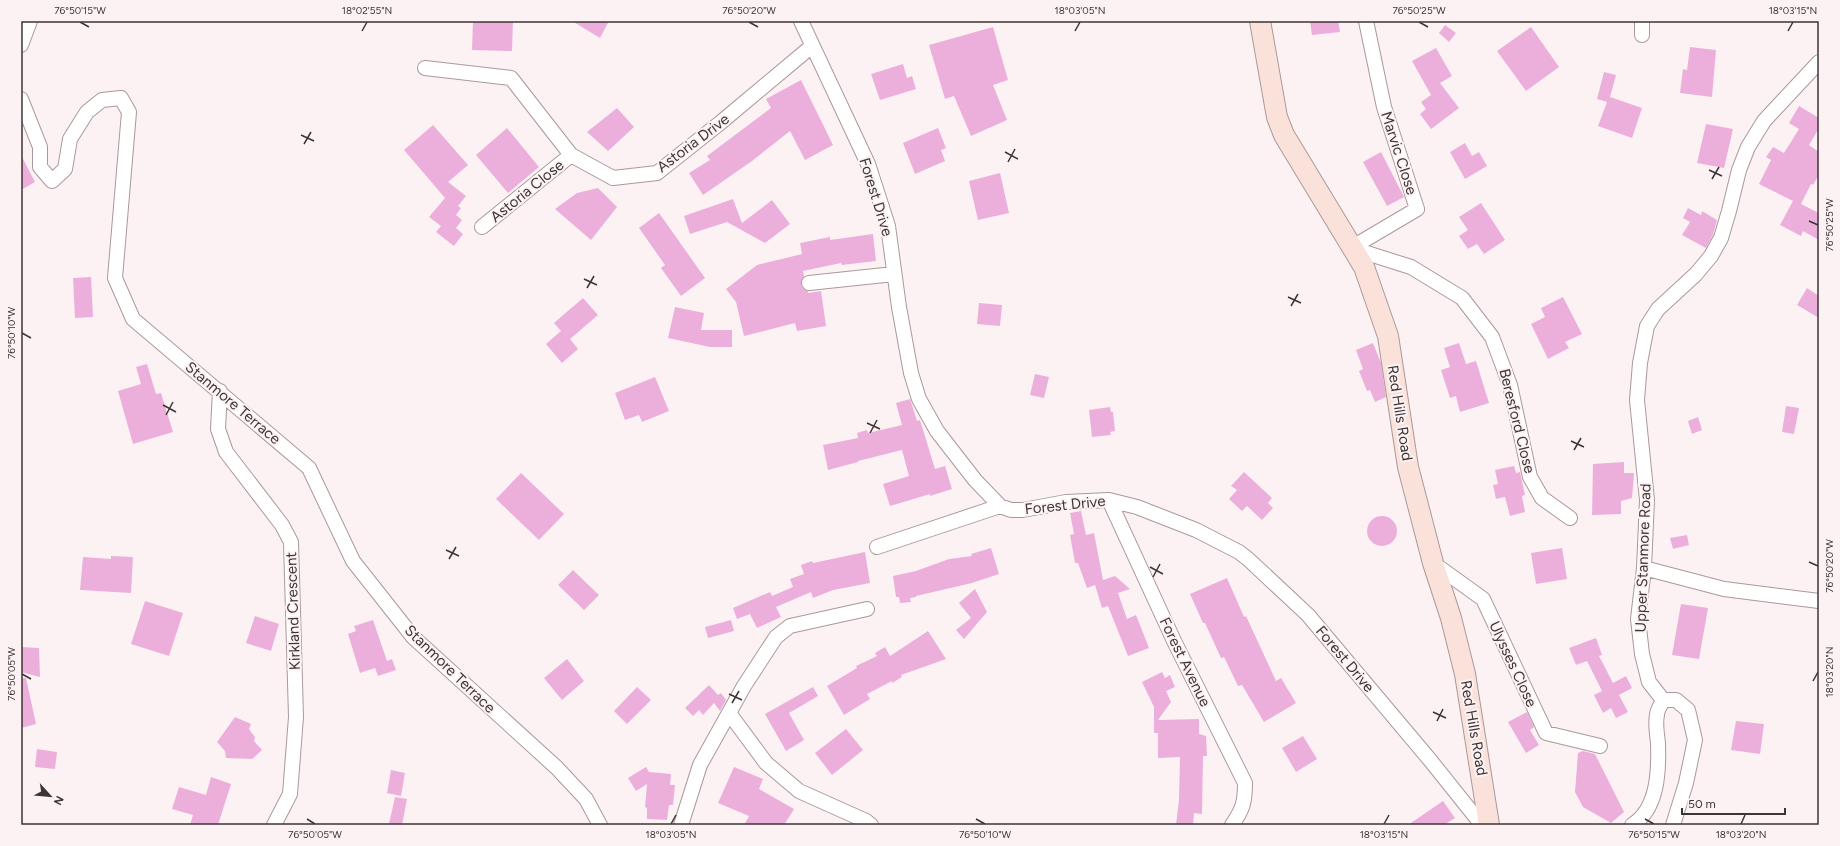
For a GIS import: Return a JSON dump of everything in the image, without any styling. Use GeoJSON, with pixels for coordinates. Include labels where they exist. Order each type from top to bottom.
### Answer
{"type":"FeatureCollection","features":[{"type":"Feature","properties":{"kind":"main road","name":"Red Hills Road"},"geometry":{"type":"LineString","coordinates":[[1260,21],[1277,117],[1284,135],[1351,248],[1364,267],[1388,336],[1408,467],[1433,564],[1451,618],[1465,674],[1489,825]]}},
{"type":"Feature","properties":{"kind":"street"},"geometry":{"type":"LineString","coordinates":[[21,45],[30,21]]}},
{"type":"Feature","properties":{"kind":"street","name":"Forest Drive"},"geometry":{"type":"LineString","coordinates":[[801,21],[868,164],[888,226],[894,274],[911,373],[920,399],[937,431],[975,480],[1000,506],[1011,510],[1023,510],[1066,502],[1108,500],[1137,507],[1196,530],[1248,558],[1308,615],[1482,825]]}},
{"type":"Feature","properties":{"kind":"street","name":"Marvic Close"},"geometry":{"type":"LineString","coordinates":[[1351,248],[1418,209],[1384,107],[1366,21]]}},
{"type":"Feature","properties":{"kind":"street"},"geometry":{"type":"LineString","coordinates":[[1642,21],[1642,35]]}},
{"type":"Feature","properties":{"kind":"street","name":"Astoria Drive"},"geometry":{"type":"LineString","coordinates":[[425,68],[511,78],[571,155],[613,178],[657,172],[720,123],[812,46]]}},
{"type":"Feature","properties":{"kind":"street","name":"Upper Stanmore Road"},"geometry":{"type":"LineString","coordinates":[[1663,700],[1649,682],[1642,654],[1638,619],[1644,568],[1647,500],[1637,400],[1640,363],[1647,326],[1658,309],[1696,274],[1711,256],[1721,238],[1739,170],[1748,147],[1764,121],[1819,62]]}},
{"type":"Feature","properties":{"kind":"street","name":"Stanmore Terrace"},"geometry":{"type":"LineString","coordinates":[[21,99],[40,147],[40,167],[52,181],[66,169],[70,139],[87,112],[102,100],[121,98],[129,112],[115,278],[133,319],[220,391],[309,468],[353,561],[413,637],[557,768],[586,799],[600,825]]}},
{"type":"Feature","properties":{"kind":"street","name":"Astoria Close"},"geometry":{"type":"LineString","coordinates":[[482,227],[571,155]]}},
{"type":"Feature","properties":{"kind":"street","name":"Beresford Close"},"geometry":{"type":"LineString","coordinates":[[1351,248],[1411,267],[1462,298],[1492,337],[1510,385],[1530,477],[1542,498],[1570,518]]}},
{"type":"Feature","properties":{"kind":"street"},"geometry":{"type":"LineString","coordinates":[[809,283],[894,274]]}},
{"type":"Feature","properties":{"kind":"street","name":"Kirkland Crescent"},"geometry":{"type":"LineString","coordinates":[[220,391],[218,429],[226,452],[282,525],[290,542],[296,717],[290,794],[274,825]]}},
{"type":"Feature","properties":{"kind":"street","name":"Forest Avenue"},"geometry":{"type":"LineString","coordinates":[[1108,500],[1175,643],[1245,783],[1245,801],[1240,814],[1232,825]]}},
{"type":"Feature","properties":{"kind":"street"},"geometry":{"type":"LineString","coordinates":[[876,547],[1000,506]]}},
{"type":"Feature","properties":{"kind":"street","name":"Ulysses Close"},"geometry":{"type":"LineString","coordinates":[[1433,564],[1483,600],[1546,733],[1600,746]]}},
{"type":"Feature","properties":{"kind":"street"},"geometry":{"type":"LineString","coordinates":[[1644,568],[1724,588],[1819,601]]}},
{"type":"Feature","properties":{"kind":"street"},"geometry":{"type":"LineString","coordinates":[[681,825],[700,765],[744,686],[776,637],[790,626],[867,609]]}},
{"type":"Feature","properties":{"kind":"street"},"geometry":{"type":"LineString","coordinates":[[1632,825],[1639,820],[1649,808],[1654,789],[1658,754],[1657,714],[1663,700],[1676,700],[1688,710],[1695,740],[1686,783],[1673,825]]}},
{"type":"Feature","properties":{"kind":"street"},"geometry":{"type":"LineString","coordinates":[[729,713],[766,764],[799,792],[866,821],[871,825]]}},
{"type":"Feature","properties":{"kind":"building"},"geometry":{"type":"Polygon","coordinates":[[[473,21],[513,21],[512,51],[472,50],[473,21]]]}},
{"type":"Feature","properties":{"kind":"building"},"geometry":{"type":"Polygon","coordinates":[[[572,21],[609,21],[600,38],[572,21]]]}},
{"type":"Feature","properties":{"kind":"building"},"geometry":{"type":"Polygon","coordinates":[[[1310,21],[1338,21],[1340,32],[1312,35],[1310,21]]]}},
{"type":"Feature","properties":{"kind":"building"},"geometry":{"type":"Polygon","coordinates":[[[1445,25],[1456,33],[1449,42],[1439,33],[1445,25]]]}},
{"type":"Feature","properties":{"kind":"building"},"geometry":{"type":"Polygon","coordinates":[[[993,27],[1008,80],[993,85],[1007,120],[971,136],[954,96],[945,99],[929,45],[993,27]]]}},
{"type":"Feature","properties":{"kind":"building"},"geometry":{"type":"Polygon","coordinates":[[[1531,27],[1559,67],[1526,91],[1497,51],[1531,27]]]}},
{"type":"Feature","properties":{"kind":"building"},"geometry":{"type":"Polygon","coordinates":[[[1690,47],[1716,50],[1712,97],[1680,93],[1683,69],[1687,70],[1690,47]]]}},
{"type":"Feature","properties":{"kind":"building"},"geometry":{"type":"Polygon","coordinates":[[[1436,48],[1452,76],[1440,83],[1459,108],[1431,129],[1420,114],[1426,109],[1421,102],[1431,95],[1412,61],[1436,48]]]}},
{"type":"Feature","properties":{"kind":"building"},"geometry":{"type":"Polygon","coordinates":[[[903,64],[907,78],[912,76],[916,89],[880,100],[871,74],[903,64]]]}},
{"type":"Feature","properties":{"kind":"building"},"geometry":{"type":"Polygon","coordinates":[[[1604,72],[1616,75],[1610,97],[1642,108],[1632,138],[1598,126],[1607,102],[1597,99],[1604,72]]]}},
{"type":"Feature","properties":{"kind":"building"},"geometry":{"type":"Polygon","coordinates":[[[801,80],[833,145],[805,160],[790,131],[752,161],[703,195],[689,173],[710,160],[707,156],[771,108],[766,99],[801,80]]]}},
{"type":"Feature","properties":{"kind":"building"},"geometry":{"type":"Polygon","coordinates":[[[1799,106],[1819,118],[1819,128],[1809,145],[1819,152],[1819,175],[1813,185],[1811,184],[1801,204],[1819,213],[1819,240],[1803,231],[1801,236],[1780,225],[1793,201],[1759,184],[1771,160],[1766,157],[1773,147],[1784,153],[1799,129],[1789,123],[1799,106]]]}},
{"type":"Feature","properties":{"kind":"building"},"geometry":{"type":"Polygon","coordinates":[[[617,108],[634,127],[608,151],[587,132],[617,108]]]}},
{"type":"Feature","properties":{"kind":"building"},"geometry":{"type":"Polygon","coordinates":[[[1706,124],[1733,129],[1724,168],[1697,163],[1706,124]]]}},
{"type":"Feature","properties":{"kind":"building"},"geometry":{"type":"Polygon","coordinates":[[[433,125],[468,165],[448,182],[466,196],[458,206],[461,208],[456,215],[462,220],[456,228],[463,234],[454,246],[436,232],[441,226],[429,217],[445,198],[404,150],[433,125]]]}},
{"type":"Feature","properties":{"kind":"building"},"geometry":{"type":"Polygon","coordinates":[[[507,128],[539,167],[508,193],[476,155],[507,128]]]}},
{"type":"Feature","properties":{"kind":"building"},"geometry":{"type":"Polygon","coordinates":[[[938,128],[946,148],[941,150],[945,161],[915,174],[903,143],[938,128]]]}},
{"type":"Feature","properties":{"kind":"building"},"geometry":{"type":"Polygon","coordinates":[[[1465,143],[1472,156],[1479,152],[1487,166],[1465,179],[1450,152],[1465,143]]]}},
{"type":"Feature","properties":{"kind":"building"},"geometry":{"type":"Polygon","coordinates":[[[1381,152],[1404,197],[1387,206],[1363,162],[1381,152]]]}},
{"type":"Feature","properties":{"kind":"building"},"geometry":{"type":"Polygon","coordinates":[[[21,155],[35,182],[21,190],[21,155]]]}},
{"type":"Feature","properties":{"kind":"building"},"geometry":{"type":"Polygon","coordinates":[[[1000,173],[1009,213],[978,220],[969,181],[1000,173]]]}},
{"type":"Feature","properties":{"kind":"building"},"geometry":{"type":"Polygon","coordinates":[[[598,188],[617,207],[591,240],[555,209],[577,193],[598,188]]]}},
{"type":"Feature","properties":{"kind":"building"},"geometry":{"type":"Polygon","coordinates":[[[733,199],[742,223],[772,200],[790,224],[765,243],[727,222],[690,234],[684,216],[733,199]]]}},
{"type":"Feature","properties":{"kind":"building"},"geometry":{"type":"Polygon","coordinates":[[[1481,203],[1505,240],[1484,254],[1477,244],[1468,249],[1459,236],[1468,230],[1459,217],[1481,203]]]}},
{"type":"Feature","properties":{"kind":"building"},"geometry":{"type":"Polygon","coordinates":[[[1688,208],[1701,215],[1702,211],[1717,220],[1713,235],[1706,248],[1682,235],[1690,222],[1683,218],[1688,208]]]}},
{"type":"Feature","properties":{"kind":"building"},"geometry":{"type":"Polygon","coordinates":[[[659,213],[705,278],[681,296],[661,268],[665,265],[639,228],[659,213]]]}},
{"type":"Feature","properties":{"kind":"building"},"geometry":{"type":"Polygon","coordinates":[[[873,234],[876,261],[842,265],[841,263],[803,271],[804,276],[801,284],[802,288],[808,291],[808,293],[821,291],[826,326],[797,331],[795,323],[744,336],[736,302],[726,289],[757,265],[802,254],[800,243],[830,237],[830,240],[873,234]]]}},
{"type":"Feature","properties":{"kind":"building"},"geometry":{"type":"Polygon","coordinates":[[[91,277],[93,317],[75,318],[73,278],[91,277]]]}},
{"type":"Feature","properties":{"kind":"building"},"geometry":{"type":"Polygon","coordinates":[[[1807,288],[1819,296],[1819,318],[1797,305],[1807,288]]]}},
{"type":"Feature","properties":{"kind":"building"},"geometry":{"type":"Polygon","coordinates":[[[1563,297],[1582,334],[1565,342],[1569,348],[1548,359],[1531,324],[1545,317],[1541,308],[1563,297]]]}},
{"type":"Feature","properties":{"kind":"building"},"geometry":{"type":"Polygon","coordinates":[[[583,298],[598,315],[570,339],[578,349],[562,363],[546,344],[561,331],[554,323],[583,298]]]}},
{"type":"Feature","properties":{"kind":"building"},"geometry":{"type":"Polygon","coordinates":[[[979,303],[1002,305],[1000,326],[977,324],[979,303]]]}},
{"type":"Feature","properties":{"kind":"building"},"geometry":{"type":"Polygon","coordinates":[[[675,307],[704,313],[701,330],[732,330],[732,347],[710,347],[668,338],[675,307]]]}},
{"type":"Feature","properties":{"kind":"building"},"geometry":{"type":"Polygon","coordinates":[[[1373,343],[1381,363],[1386,397],[1375,402],[1370,390],[1367,391],[1359,371],[1363,369],[1356,350],[1373,343]]]}},
{"type":"Feature","properties":{"kind":"building"},"geometry":{"type":"Polygon","coordinates":[[[1459,343],[1466,364],[1476,361],[1489,403],[1460,412],[1456,396],[1450,398],[1441,370],[1450,367],[1444,348],[1459,343]]]}},
{"type":"Feature","properties":{"kind":"building"},"geometry":{"type":"Polygon","coordinates":[[[147,364],[156,394],[161,393],[173,432],[133,444],[118,391],[141,384],[136,367],[147,364]]]}},
{"type":"Feature","properties":{"kind":"building"},"geometry":{"type":"Polygon","coordinates":[[[1035,374],[1049,377],[1044,398],[1030,395],[1035,374]]]}},
{"type":"Feature","properties":{"kind":"building"},"geometry":{"type":"Polygon","coordinates":[[[655,377],[669,411],[642,422],[639,415],[625,420],[615,393],[655,377]]]}},
{"type":"Feature","properties":{"kind":"building"},"geometry":{"type":"Polygon","coordinates":[[[910,399],[917,421],[920,420],[935,469],[945,466],[952,489],[890,506],[883,484],[909,476],[902,450],[828,470],[823,445],[858,438],[857,433],[867,430],[868,433],[902,425],[896,403],[910,399]]]}},
{"type":"Feature","properties":{"kind":"building"},"geometry":{"type":"Polygon","coordinates":[[[1786,406],[1799,408],[1794,434],[1782,432],[1786,406]]]}},
{"type":"Feature","properties":{"kind":"building"},"geometry":{"type":"Polygon","coordinates":[[[1110,407],[1111,412],[1113,412],[1115,431],[1110,432],[1111,435],[1092,437],[1089,410],[1110,407]]]}},
{"type":"Feature","properties":{"kind":"building"},"geometry":{"type":"Polygon","coordinates":[[[1698,417],[1702,430],[1692,434],[1688,421],[1698,417]]]}},
{"type":"Feature","properties":{"kind":"building"},"geometry":{"type":"Polygon","coordinates":[[[1624,462],[1624,473],[1634,473],[1632,498],[1621,501],[1621,514],[1592,515],[1593,464],[1624,462]]]}},
{"type":"Feature","properties":{"kind":"building"},"geometry":{"type":"Polygon","coordinates":[[[1514,466],[1516,473],[1520,472],[1525,495],[1522,496],[1525,512],[1510,516],[1505,497],[1496,499],[1493,485],[1498,484],[1495,470],[1514,466]]]}},
{"type":"Feature","properties":{"kind":"building"},"geometry":{"type":"Polygon","coordinates":[[[1244,472],[1272,498],[1268,503],[1273,508],[1262,520],[1247,506],[1242,511],[1229,499],[1237,490],[1231,486],[1244,472]]]}},
{"type":"Feature","properties":{"kind":"building"},"geometry":{"type":"Polygon","coordinates":[[[521,473],[564,514],[539,540],[496,499],[521,473]]]}},
{"type":"Feature","properties":{"kind":"building"},"geometry":{"type":"Polygon","coordinates":[[[1081,511],[1086,535],[1094,533],[1103,580],[1115,576],[1130,589],[1118,593],[1127,619],[1136,615],[1149,648],[1128,656],[1108,606],[1102,608],[1095,585],[1087,588],[1078,563],[1075,563],[1070,535],[1074,534],[1070,513],[1081,511]]]}},
{"type":"Feature","properties":{"kind":"building"},"geometry":{"type":"Polygon","coordinates":[[[1382,516],[1392,521],[1397,531],[1392,541],[1382,546],[1372,541],[1367,531],[1372,521],[1382,516]]]}},
{"type":"Feature","properties":{"kind":"building"},"geometry":{"type":"Polygon","coordinates":[[[1687,535],[1689,545],[1673,549],[1670,538],[1687,535]]]}},
{"type":"Feature","properties":{"kind":"building"},"geometry":{"type":"Polygon","coordinates":[[[991,548],[999,574],[972,583],[916,596],[910,598],[911,602],[900,603],[899,597],[896,597],[893,576],[916,571],[949,559],[972,556],[971,554],[991,548]]]}},
{"type":"Feature","properties":{"kind":"building"},"geometry":{"type":"Polygon","coordinates":[[[1562,548],[1567,579],[1536,584],[1531,553],[1562,548]]]}},
{"type":"Feature","properties":{"kind":"building"},"geometry":{"type":"Polygon","coordinates":[[[865,552],[870,583],[833,590],[813,598],[811,592],[776,607],[781,617],[757,628],[750,614],[737,619],[733,608],[770,592],[772,596],[793,587],[790,579],[804,574],[801,565],[812,561],[813,563],[865,552]]]}},
{"type":"Feature","properties":{"kind":"building"},"geometry":{"type":"Polygon","coordinates":[[[111,556],[133,557],[131,593],[80,590],[83,557],[111,559],[111,556]]]}},
{"type":"Feature","properties":{"kind":"building"},"geometry":{"type":"Polygon","coordinates":[[[573,570],[599,595],[584,610],[558,585],[573,570]]]}},
{"type":"Feature","properties":{"kind":"building"},"geometry":{"type":"Polygon","coordinates":[[[1227,578],[1244,617],[1246,616],[1276,681],[1281,678],[1296,703],[1264,722],[1242,685],[1238,686],[1224,657],[1221,658],[1190,594],[1227,578]]]}},
{"type":"Feature","properties":{"kind":"building"},"geometry":{"type":"Polygon","coordinates":[[[975,589],[987,612],[964,639],[956,630],[971,618],[959,603],[975,589]]]}},
{"type":"Feature","properties":{"kind":"building"},"geometry":{"type":"Polygon","coordinates":[[[145,601],[183,613],[169,656],[131,644],[145,601]]]}},
{"type":"Feature","properties":{"kind":"building"},"geometry":{"type":"Polygon","coordinates":[[[1681,604],[1708,608],[1699,659],[1672,655],[1681,604]]]}},
{"type":"Feature","properties":{"kind":"building"},"geometry":{"type":"Polygon","coordinates":[[[255,616],[279,624],[271,651],[246,643],[255,616]]]}},
{"type":"Feature","properties":{"kind":"building"},"geometry":{"type":"Polygon","coordinates":[[[373,620],[387,661],[392,659],[396,670],[378,676],[375,668],[360,673],[348,634],[356,631],[354,626],[373,620]]]}},
{"type":"Feature","properties":{"kind":"building"},"geometry":{"type":"Polygon","coordinates":[[[731,620],[734,631],[708,638],[705,627],[731,620]]]}},
{"type":"Feature","properties":{"kind":"building"},"geometry":{"type":"Polygon","coordinates":[[[928,631],[946,659],[901,675],[902,677],[892,683],[892,681],[867,694],[870,699],[844,715],[827,686],[857,668],[856,666],[877,656],[875,653],[885,647],[890,656],[928,631]]]}},
{"type":"Feature","properties":{"kind":"building"},"geometry":{"type":"Polygon","coordinates":[[[1596,638],[1602,655],[1599,656],[1613,683],[1626,676],[1632,688],[1619,695],[1628,712],[1616,718],[1611,708],[1603,713],[1594,695],[1602,691],[1587,661],[1576,665],[1569,648],[1596,638]]]}},
{"type":"Feature","properties":{"kind":"building"},"geometry":{"type":"Polygon","coordinates":[[[21,647],[39,648],[40,677],[21,672],[21,647]]]}},
{"type":"Feature","properties":{"kind":"building"},"geometry":{"type":"Polygon","coordinates":[[[567,659],[584,681],[562,700],[544,678],[567,659]]]}},
{"type":"Feature","properties":{"kind":"building"},"geometry":{"type":"Polygon","coordinates":[[[1162,672],[1165,678],[1170,675],[1175,687],[1166,691],[1171,702],[1158,720],[1199,719],[1199,734],[1206,736],[1207,756],[1203,756],[1202,814],[1194,813],[1193,825],[1176,825],[1179,800],[1180,757],[1158,758],[1158,733],[1154,733],[1154,707],[1142,682],[1162,672]]]}},
{"type":"Feature","properties":{"kind":"building"},"geometry":{"type":"Polygon","coordinates":[[[21,678],[26,678],[36,724],[21,728],[21,678]]]}},
{"type":"Feature","properties":{"kind":"building"},"geometry":{"type":"Polygon","coordinates":[[[709,685],[718,695],[721,693],[726,700],[720,711],[714,703],[703,715],[699,710],[693,716],[685,708],[709,685]]]}},
{"type":"Feature","properties":{"kind":"building"},"geometry":{"type":"Polygon","coordinates":[[[637,687],[651,700],[627,724],[614,711],[637,687]]]}},
{"type":"Feature","properties":{"kind":"building"},"geometry":{"type":"Polygon","coordinates":[[[813,687],[818,696],[789,713],[804,740],[786,751],[765,714],[813,687]]]}},
{"type":"Feature","properties":{"kind":"building"},"geometry":{"type":"Polygon","coordinates":[[[1527,712],[1534,727],[1530,730],[1539,745],[1526,753],[1508,722],[1527,712]]]}},
{"type":"Feature","properties":{"kind":"building"},"geometry":{"type":"Polygon","coordinates":[[[235,717],[251,724],[249,729],[255,737],[254,741],[262,750],[252,759],[226,758],[225,751],[217,742],[235,717]]]}},
{"type":"Feature","properties":{"kind":"building"},"geometry":{"type":"Polygon","coordinates":[[[1736,721],[1764,724],[1760,754],[1731,750],[1736,721]]]}},
{"type":"Feature","properties":{"kind":"building"},"geometry":{"type":"Polygon","coordinates":[[[846,729],[863,750],[832,775],[815,753],[846,729]]]}},
{"type":"Feature","properties":{"kind":"building"},"geometry":{"type":"Polygon","coordinates":[[[1303,736],[1317,759],[1296,772],[1282,748],[1303,736]]]}},
{"type":"Feature","properties":{"kind":"building"},"geometry":{"type":"Polygon","coordinates":[[[37,749],[57,752],[55,769],[35,767],[37,749]]]}},
{"type":"Feature","properties":{"kind":"building"},"geometry":{"type":"Polygon","coordinates":[[[1583,751],[1595,754],[1624,812],[1611,823],[1583,807],[1575,792],[1578,753],[1583,751]]]}},
{"type":"Feature","properties":{"kind":"building"},"geometry":{"type":"Polygon","coordinates":[[[646,767],[649,772],[671,774],[670,785],[675,785],[673,805],[669,805],[667,820],[647,819],[647,808],[645,807],[647,784],[636,791],[628,778],[646,767]]]}},
{"type":"Feature","properties":{"kind":"building"},"geometry":{"type":"Polygon","coordinates":[[[734,767],[763,779],[759,789],[794,809],[784,825],[744,825],[749,816],[718,803],[734,767]]]}},
{"type":"Feature","properties":{"kind":"building"},"geometry":{"type":"Polygon","coordinates":[[[391,770],[405,773],[401,796],[387,793],[391,770]]]}},
{"type":"Feature","properties":{"kind":"building"},"geometry":{"type":"Polygon","coordinates":[[[211,777],[231,784],[218,825],[190,825],[193,815],[172,809],[179,787],[206,795],[211,777]]]}},
{"type":"Feature","properties":{"kind":"building"},"geometry":{"type":"Polygon","coordinates":[[[395,797],[407,799],[402,825],[389,824],[395,797]]]}},
{"type":"Feature","properties":{"kind":"building"},"geometry":{"type":"Polygon","coordinates":[[[1443,801],[1455,818],[1444,825],[1408,825],[1443,801]]]}}]}
